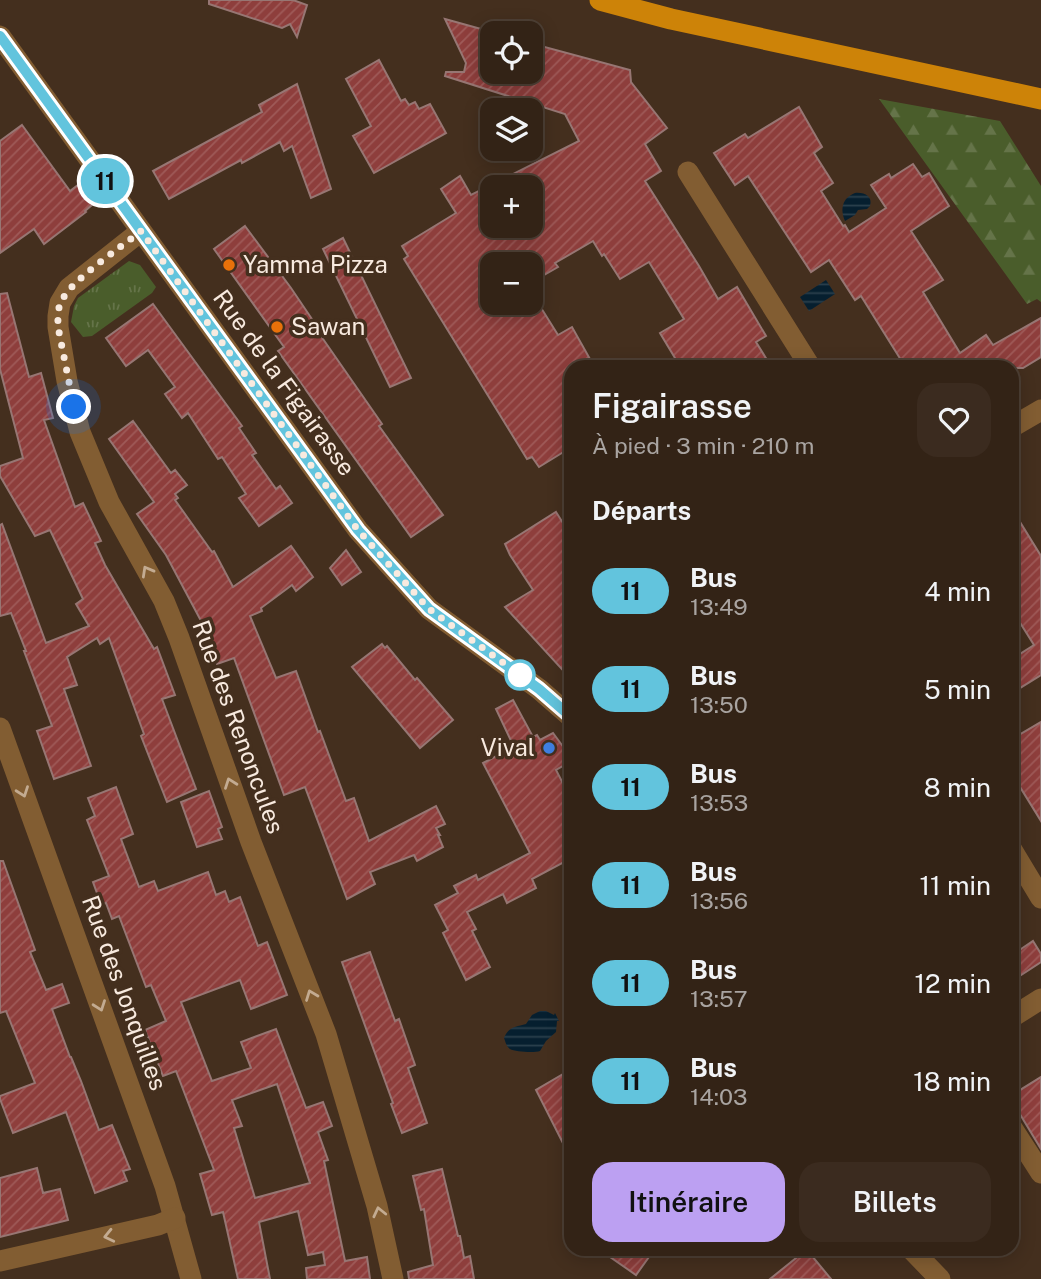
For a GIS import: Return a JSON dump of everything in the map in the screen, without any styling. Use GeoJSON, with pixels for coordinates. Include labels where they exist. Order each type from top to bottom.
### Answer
{"type":"FeatureCollection","features":[{"type":"Feature","properties":{"kind":"main road"},"geometry":{"type":"LineString","coordinates":[[600,0],[685,22],[1040,98]]}},
{"type":"Feature","properties":{"kind":"main road"},"geometry":{"type":"LineString","coordinates":[[653,0],[685,22]]}},
{"type":"Feature","properties":{"kind":"street","name":"Rue de la Figairasse"},"geometry":{"type":"LineString","coordinates":[[0,36],[358,530],[429,609],[564,709]]}},
{"type":"Feature","properties":{"kind":"street"},"geometry":{"type":"LineString","coordinates":[[688,172],[806,360]]}},
{"type":"Feature","properties":{"kind":"street","name":"Rue des Renoncules"},"geometry":{"type":"LineString","coordinates":[[141,231],[69,288],[60,303],[58,327],[80,432],[109,502],[164,601],[251,842],[326,1034],[377,1206],[393,1279]]}},
{"type":"Feature","properties":{"kind":"street"},"geometry":{"type":"LineString","coordinates":[[1019,423],[1041,410]]}},
{"type":"Feature","properties":{"kind":"street","name":"Rue des Jonquilles"},"geometry":{"type":"LineString","coordinates":[[0,728],[166,1186],[191,1279]]}},
{"type":"Feature","properties":{"kind":"street"},"geometry":{"type":"LineString","coordinates":[[1019,862],[1041,898]]}},
{"type":"Feature","properties":{"kind":"street"},"geometry":{"type":"LineString","coordinates":[[1019,1013],[1041,999]]}},
{"type":"Feature","properties":{"kind":"street"},"geometry":{"type":"LineString","coordinates":[[1019,1139],[1041,1173]]}},
{"type":"Feature","properties":{"kind":"street"},"geometry":{"type":"LineString","coordinates":[[0,1261],[158,1225],[174,1218]]}},
{"type":"Feature","properties":{"kind":"street"},"geometry":{"type":"LineString","coordinates":[[918,1256],[940,1279]]}},
{"type":"Feature","properties":{"kind":"green space"},"geometry":{"type":"Polygon","coordinates":[[[879,99],[1000,121],[1041,186],[1041,302],[1037,299],[1027,304],[879,99]]]}},
{"type":"Feature","properties":{"kind":"green space"},"geometry":{"type":"Polygon","coordinates":[[[129,261],[140,265],[156,287],[152,293],[92,336],[83,337],[71,322],[78,298],[129,261]]]}},
{"type":"Feature","properties":{"kind":"water"},"geometry":{"type":"Polygon","coordinates":[[[855,193],[867,195],[870,206],[858,210],[845,221],[843,204],[855,193]]]}},
{"type":"Feature","properties":{"kind":"water"},"geometry":{"type":"Polygon","coordinates":[[[826,280],[835,294],[809,311],[800,297],[826,280]]]}},
{"type":"Feature","properties":{"kind":"water"},"geometry":{"type":"Polygon","coordinates":[[[540,1011],[554,1015],[555,1013],[559,1021],[556,1032],[540,1051],[510,1049],[504,1038],[508,1032],[526,1024],[532,1015],[540,1011]]]}},
{"type":"Feature","properties":{"kind":"building"},"geometry":{"type":"Polygon","coordinates":[[[209,0],[293,0],[307,5],[297,37],[290,24],[282,28],[209,4],[209,0]]]}},
{"type":"Feature","properties":{"kind":"building"},"geometry":{"type":"Polygon","coordinates":[[[445,19],[480,29],[480,84],[543,84],[543,47],[630,70],[631,82],[667,128],[645,144],[661,171],[645,181],[718,299],[737,287],[766,336],[756,342],[767,360],[676,360],[660,333],[684,319],[649,262],[620,279],[593,241],[555,263],[558,267],[543,276],[543,252],[480,252],[480,315],[543,315],[543,311],[558,335],[572,327],[591,360],[564,360],[564,452],[539,467],[532,457],[527,459],[404,259],[408,256],[402,246],[456,213],[441,189],[460,176],[471,195],[480,190],[480,238],[543,238],[543,175],[511,175],[579,141],[565,114],[543,107],[543,98],[514,98],[445,76],[446,72],[464,72],[466,63],[445,19]]]}},
{"type":"Feature","properties":{"kind":"building"},"geometry":{"type":"Polygon","coordinates":[[[379,60],[401,101],[405,99],[409,105],[415,102],[419,109],[430,104],[446,133],[374,173],[353,136],[371,126],[346,79],[379,60]]]}},
{"type":"Feature","properties":{"kind":"building"},"geometry":{"type":"Polygon","coordinates":[[[297,84],[331,189],[311,198],[292,146],[284,151],[280,142],[169,199],[153,171],[262,112],[259,105],[297,84]]]}},
{"type":"Feature","properties":{"kind":"building"},"geometry":{"type":"Polygon","coordinates":[[[799,107],[822,147],[814,153],[833,183],[821,191],[849,232],[886,208],[871,185],[889,174],[891,178],[913,164],[922,177],[929,173],[949,206],[911,231],[943,280],[923,292],[960,353],[986,335],[993,345],[1041,318],[1041,357],[1023,368],[1019,368],[1019,360],[901,360],[861,296],[855,300],[829,260],[811,272],[748,176],[735,185],[714,153],[745,134],[748,138],[799,107]]]}},
{"type":"Feature","properties":{"kind":"building"},"geometry":{"type":"Polygon","coordinates":[[[22,125],[70,191],[78,185],[93,204],[44,244],[34,229],[0,253],[0,141],[22,125]]]}},
{"type":"Feature","properties":{"kind":"building"},"geometry":{"type":"Polygon","coordinates":[[[245,226],[291,288],[382,424],[379,426],[443,515],[411,537],[278,351],[284,347],[214,249],[245,226]]]}},
{"type":"Feature","properties":{"kind":"building"},"geometry":{"type":"Polygon","coordinates":[[[343,238],[411,378],[390,387],[323,249],[343,238]]]}},
{"type":"Feature","properties":{"kind":"building"},"geometry":{"type":"Polygon","coordinates":[[[7,293],[29,377],[41,373],[53,418],[44,420],[75,507],[83,503],[101,541],[95,543],[105,565],[154,649],[157,647],[175,695],[162,699],[196,789],[167,802],[141,736],[144,734],[109,638],[100,644],[97,638],[67,657],[77,685],[64,689],[91,766],[54,779],[37,731],[52,726],[11,613],[0,616],[2,524],[46,643],[89,626],[76,604],[83,599],[50,530],[35,536],[0,476],[0,466],[23,458],[0,369],[0,294],[7,293]]]}},
{"type":"Feature","properties":{"kind":"building"},"geometry":{"type":"Polygon","coordinates":[[[153,304],[242,426],[239,428],[256,453],[252,455],[276,489],[280,486],[292,503],[259,526],[239,498],[246,494],[222,457],[218,459],[188,413],[182,418],[165,394],[175,387],[148,350],[126,366],[106,338],[153,304]]]}},
{"type":"Feature","properties":{"kind":"building"},"geometry":{"type":"Polygon","coordinates":[[[133,421],[171,473],[175,470],[187,485],[175,494],[178,498],[175,500],[212,552],[214,551],[233,587],[291,546],[313,577],[296,591],[292,585],[261,608],[262,611],[250,616],[276,678],[296,671],[346,801],[354,798],[369,841],[436,806],[445,824],[436,828],[443,847],[417,861],[414,855],[370,872],[375,884],[347,899],[305,787],[284,795],[234,658],[217,664],[213,654],[207,656],[200,637],[208,634],[166,555],[137,514],[154,502],[109,439],[133,421]]]}},
{"type":"Feature","properties":{"kind":"building"},"geometry":{"type":"Polygon","coordinates":[[[556,512],[564,525],[564,671],[505,607],[533,590],[505,544],[556,512]]]}},
{"type":"Feature","properties":{"kind":"building"},"geometry":{"type":"Polygon","coordinates":[[[1019,520],[1041,556],[1041,675],[1019,689],[1019,655],[1034,645],[1019,621],[1019,520]]]}},
{"type":"Feature","properties":{"kind":"building"},"geometry":{"type":"Polygon","coordinates":[[[346,550],[361,572],[342,585],[330,568],[346,550]]]}},
{"type":"Feature","properties":{"kind":"building"},"geometry":{"type":"Polygon","coordinates":[[[382,644],[385,648],[387,646],[415,680],[417,678],[453,720],[420,748],[352,667],[382,644]]]}},
{"type":"Feature","properties":{"kind":"building"},"geometry":{"type":"Polygon","coordinates":[[[513,700],[533,737],[537,735],[540,740],[553,733],[564,748],[564,765],[556,770],[564,785],[564,862],[532,879],[536,888],[507,903],[503,894],[467,912],[476,929],[472,931],[490,967],[466,980],[443,933],[448,930],[435,905],[458,893],[454,886],[476,875],[478,880],[530,853],[483,763],[514,747],[496,709],[513,700]]]}},
{"type":"Feature","properties":{"kind":"building"},"geometry":{"type":"Polygon","coordinates":[[[1041,722],[1041,821],[1019,785],[1019,735],[1041,722]]]}},
{"type":"Feature","properties":{"kind":"building"},"geometry":{"type":"Polygon","coordinates":[[[116,787],[133,834],[121,839],[139,887],[154,881],[158,891],[208,872],[216,895],[225,891],[229,902],[240,897],[258,946],[267,942],[287,995],[251,1009],[240,980],[181,1002],[212,1081],[251,1068],[241,1042],[276,1029],[306,1108],[323,1102],[332,1126],[318,1132],[328,1160],[324,1161],[345,1261],[367,1257],[370,1279],[307,1279],[306,1268],[325,1265],[323,1252],[308,1255],[298,1211],[259,1222],[270,1279],[238,1279],[223,1212],[212,1215],[200,1174],[214,1170],[176,1071],[163,1076],[145,1030],[166,1021],[151,985],[146,987],[119,916],[112,919],[106,903],[101,904],[93,882],[109,876],[87,820],[95,816],[88,798],[116,787]],[[277,1084],[232,1100],[242,1126],[234,1128],[255,1198],[310,1183],[277,1084]]]}},
{"type":"Feature","properties":{"kind":"building"},"geometry":{"type":"Polygon","coordinates":[[[209,791],[222,827],[218,829],[222,839],[197,847],[181,802],[209,791]]]}},
{"type":"Feature","properties":{"kind":"building"},"geometry":{"type":"Polygon","coordinates":[[[0,861],[3,861],[35,950],[30,952],[46,990],[62,984],[69,1003],[52,1009],[99,1130],[112,1125],[130,1169],[123,1171],[127,1181],[95,1193],[66,1112],[13,1133],[0,1099],[0,1096],[35,1083],[6,1011],[0,1013],[0,861]]]}},
{"type":"Feature","properties":{"kind":"building"},"geometry":{"type":"Polygon","coordinates":[[[1033,941],[1041,954],[1041,962],[1019,976],[1019,950],[1033,941]]]}},
{"type":"Feature","properties":{"kind":"building"},"geometry":{"type":"Polygon","coordinates":[[[370,952],[395,1021],[399,1019],[415,1065],[408,1068],[427,1123],[402,1133],[342,962],[370,952]]]}},
{"type":"Feature","properties":{"kind":"building"},"geometry":{"type":"Polygon","coordinates":[[[564,1074],[564,1145],[536,1090],[564,1074]]]}},
{"type":"Feature","properties":{"kind":"building"},"geometry":{"type":"Polygon","coordinates":[[[1041,1077],[1041,1149],[1019,1113],[1019,1091],[1041,1077]]]}},
{"type":"Feature","properties":{"kind":"building"},"geometry":{"type":"Polygon","coordinates":[[[37,1168],[43,1193],[60,1189],[68,1220],[0,1237],[0,1178],[37,1168]]]}},
{"type":"Feature","properties":{"kind":"building"},"geometry":{"type":"Polygon","coordinates":[[[442,1169],[464,1258],[470,1256],[474,1279],[409,1279],[408,1272],[433,1265],[424,1209],[421,1210],[413,1176],[442,1169]]]}},
{"type":"Feature","properties":{"kind":"building"},"geometry":{"type":"Polygon","coordinates":[[[609,1256],[650,1256],[636,1275],[609,1256]]]}},
{"type":"Feature","properties":{"kind":"building"},"geometry":{"type":"Polygon","coordinates":[[[799,1256],[812,1256],[831,1279],[770,1279],[799,1256]]]}},
{"type":"Feature","properties":{"kind":"bus line","name":"11"},"geometry":{"type":"LineString","coordinates":[[0,36],[358,530],[429,609],[564,710]]}},
{"type":"Feature","properties":{"kind":"place","name":"Yamma Pizza"},"geometry":{"type":"Point","coordinates":[229,265]}},
{"type":"Feature","properties":{"kind":"place","name":"Sawan"},"geometry":{"type":"Point","coordinates":[277,327]}},
{"type":"Feature","properties":{"kind":"place","name":"Vival"},"geometry":{"type":"Point","coordinates":[549,748]}},
{"type":"Feature","properties":{"kind":"route"},"geometry":{"type":"LineString","coordinates":[[74,407],[58,327],[60,303],[69,288],[141,231],[358,530],[429,609],[520,675]]}}]}
